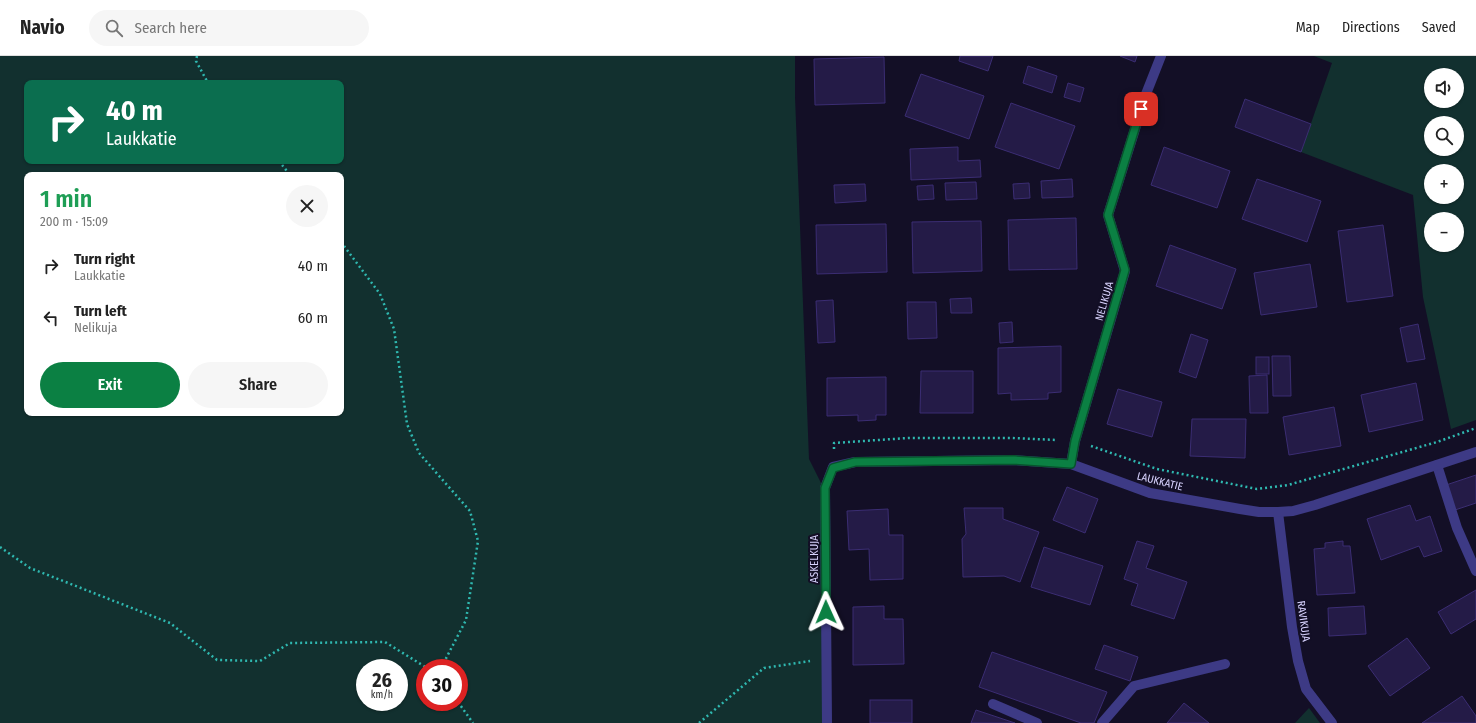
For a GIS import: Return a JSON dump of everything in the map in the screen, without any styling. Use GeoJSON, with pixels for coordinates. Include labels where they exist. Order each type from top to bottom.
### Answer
{"type":"FeatureCollection","features":[{"type":"Feature","properties":{"kind":"street","name":"NELIKUJA"},"geometry":{"type":"LineString","coordinates":[[1071,464],[1075,441],[1125,270],[1108,215],[1146,94],[1161,56]]}},
{"type":"Feature","properties":{"kind":"street","name":"LAUKKATIE"},"geometry":{"type":"LineString","coordinates":[[833,468],[855,462],[1014,460],[1071,464],[1150,493],[1258,512],[1278,512],[1293,511],[1315,505],[1476,452]]}},
{"type":"Feature","properties":{"kind":"street"},"geometry":{"type":"LineString","coordinates":[[1437,465],[1457,528],[1476,571]]}},
{"type":"Feature","properties":{"kind":"street","name":"ASKELKUJA"},"geometry":{"type":"LineString","coordinates":[[827,723],[825,488],[833,468]]}},
{"type":"Feature","properties":{"kind":"street","name":"RAVIKUJA"},"geometry":{"type":"LineString","coordinates":[[1278,512],[1292,627],[1298,661],[1306,690],[1332,723]]}},
{"type":"Feature","properties":{"kind":"street"},"geometry":{"type":"LineString","coordinates":[[1102,723],[1134,686],[1225,664]]}},
{"type":"Feature","properties":{"kind":"street"},"geometry":{"type":"LineString","coordinates":[[993,704],[1037,723]]}},
{"type":"Feature","properties":{"kind":"path"},"geometry":{"type":"LineString","coordinates":[[197,56],[196,61],[206,80]]}},
{"type":"Feature","properties":{"kind":"path"},"geometry":{"type":"LineString","coordinates":[[281,164],[288,172]]}},
{"type":"Feature","properties":{"kind":"path"},"geometry":{"type":"LineString","coordinates":[[344,246],[380,294],[394,329],[407,424],[418,453],[470,511],[478,541],[466,620],[446,659]]}},
{"type":"Feature","properties":{"kind":"path"},"geometry":{"type":"LineString","coordinates":[[833,468],[834,443],[908,438],[1012,438],[1075,441],[1157,468],[1256,489],[1288,485],[1437,442],[1476,428]]}},
{"type":"Feature","properties":{"kind":"path"},"geometry":{"type":"LineString","coordinates":[[0,547],[30,568],[170,623],[217,660],[260,661],[290,643],[385,642],[416,661]]}},
{"type":"Feature","properties":{"kind":"path"},"geometry":{"type":"LineString","coordinates":[[699,723],[764,668],[826,659]]}},
{"type":"Feature","properties":{"kind":"path"},"geometry":{"type":"LineString","coordinates":[[464,711],[473,723]]}},
{"type":"Feature","properties":{"kind":"green space"},"geometry":{"type":"Polygon","coordinates":[[[0,56],[795,56],[795,97],[809,459],[823,487],[826,723],[0,723],[0,56]]]}},
{"type":"Feature","properties":{"kind":"green space"},"geometry":{"type":"Polygon","coordinates":[[[1314,56],[1476,56],[1476,420],[1451,429],[1423,297],[1413,195],[1301,152],[1332,63],[1314,56]]]}},
{"type":"Feature","properties":{"kind":"green space"},"geometry":{"type":"Polygon","coordinates":[[[1309,708],[1320,723],[1295,723],[1309,708]]]}},
{"type":"Feature","properties":{"kind":"building"},"geometry":{"type":"Polygon","coordinates":[[[960,56],[993,56],[988,71],[959,61],[960,56]]]}},
{"type":"Feature","properties":{"kind":"building"},"geometry":{"type":"Polygon","coordinates":[[[1120,56],[1137,56],[1135,62],[1120,56]]]}},
{"type":"Feature","properties":{"kind":"building"},"geometry":{"type":"Polygon","coordinates":[[[884,57],[885,103],[815,105],[814,59],[884,57]]]}},
{"type":"Feature","properties":{"kind":"building"},"geometry":{"type":"Polygon","coordinates":[[[1028,66],[1057,76],[1052,93],[1023,83],[1028,66]]]}},
{"type":"Feature","properties":{"kind":"building"},"geometry":{"type":"Polygon","coordinates":[[[921,74],[984,96],[969,139],[905,116],[921,74]]]}},
{"type":"Feature","properties":{"kind":"building"},"geometry":{"type":"Polygon","coordinates":[[[1068,83],[1084,88],[1080,102],[1064,97],[1068,83]]]}},
{"type":"Feature","properties":{"kind":"building"},"geometry":{"type":"Polygon","coordinates":[[[1245,99],[1311,124],[1301,152],[1235,127],[1245,99]]]}},
{"type":"Feature","properties":{"kind":"building"},"geometry":{"type":"Polygon","coordinates":[[[1011,103],[1075,126],[1059,169],[995,147],[1011,103]]]}},
{"type":"Feature","properties":{"kind":"building"},"geometry":{"type":"Polygon","coordinates":[[[958,147],[958,161],[980,160],[981,177],[911,180],[910,149],[958,147]]]}},
{"type":"Feature","properties":{"kind":"building"},"geometry":{"type":"Polygon","coordinates":[[[1164,147],[1230,171],[1217,208],[1151,185],[1164,147]]]}},
{"type":"Feature","properties":{"kind":"building"},"geometry":{"type":"Polygon","coordinates":[[[1072,179],[1073,197],[1042,198],[1041,181],[1072,179]]]}},
{"type":"Feature","properties":{"kind":"building"},"geometry":{"type":"Polygon","coordinates":[[[1257,179],[1321,201],[1307,242],[1242,219],[1257,179]]]}},
{"type":"Feature","properties":{"kind":"building"},"geometry":{"type":"Polygon","coordinates":[[[976,182],[977,199],[946,200],[945,183],[976,182]]]}},
{"type":"Feature","properties":{"kind":"building"},"geometry":{"type":"Polygon","coordinates":[[[1029,183],[1030,198],[1014,199],[1013,184],[1029,183]]]}},
{"type":"Feature","properties":{"kind":"building"},"geometry":{"type":"Polygon","coordinates":[[[865,184],[866,201],[835,203],[834,185],[865,184]]]}},
{"type":"Feature","properties":{"kind":"building"},"geometry":{"type":"Polygon","coordinates":[[[933,185],[934,199],[918,200],[917,186],[933,185]]]}},
{"type":"Feature","properties":{"kind":"building"},"geometry":{"type":"Polygon","coordinates":[[[1076,218],[1077,269],[1009,270],[1008,220],[1076,218]]]}},
{"type":"Feature","properties":{"kind":"building"},"geometry":{"type":"Polygon","coordinates":[[[981,221],[982,271],[913,273],[912,222],[981,221]]]}},
{"type":"Feature","properties":{"kind":"building"},"geometry":{"type":"Polygon","coordinates":[[[886,224],[887,272],[817,274],[816,225],[886,224]]]}},
{"type":"Feature","properties":{"kind":"building"},"geometry":{"type":"Polygon","coordinates":[[[1383,225],[1393,296],[1347,302],[1338,231],[1383,225]]]}},
{"type":"Feature","properties":{"kind":"building"},"geometry":{"type":"Polygon","coordinates":[[[1170,245],[1236,269],[1222,309],[1156,286],[1170,245]]]}},
{"type":"Feature","properties":{"kind":"building"},"geometry":{"type":"Polygon","coordinates":[[[1310,264],[1317,307],[1261,315],[1254,273],[1310,264]]]}},
{"type":"Feature","properties":{"kind":"building"},"geometry":{"type":"Polygon","coordinates":[[[971,298],[972,313],[951,313],[950,299],[971,298]]]}},
{"type":"Feature","properties":{"kind":"building"},"geometry":{"type":"Polygon","coordinates":[[[833,300],[835,342],[818,343],[816,301],[833,300]]]}},
{"type":"Feature","properties":{"kind":"building"},"geometry":{"type":"Polygon","coordinates":[[[907,302],[936,302],[937,338],[908,339],[907,302]]]}},
{"type":"Feature","properties":{"kind":"building"},"geometry":{"type":"Polygon","coordinates":[[[1012,322],[1013,342],[1000,343],[999,323],[1012,322]]]}},
{"type":"Feature","properties":{"kind":"building"},"geometry":{"type":"Polygon","coordinates":[[[1418,324],[1425,359],[1407,362],[1400,328],[1418,324]]]}},
{"type":"Feature","properties":{"kind":"building"},"geometry":{"type":"Polygon","coordinates":[[[1191,334],[1208,340],[1196,378],[1179,372],[1191,334]]]}},
{"type":"Feature","properties":{"kind":"building"},"geometry":{"type":"Polygon","coordinates":[[[1061,346],[1061,392],[1048,393],[1048,399],[1011,400],[1011,393],[998,394],[998,348],[1061,346]]]}},
{"type":"Feature","properties":{"kind":"building"},"geometry":{"type":"Polygon","coordinates":[[[1272,356],[1290,356],[1291,396],[1273,396],[1272,356]]]}},
{"type":"Feature","properties":{"kind":"building"},"geometry":{"type":"Polygon","coordinates":[[[1256,357],[1269,357],[1269,374],[1256,374],[1256,357]]]}},
{"type":"Feature","properties":{"kind":"building"},"geometry":{"type":"Polygon","coordinates":[[[921,371],[973,371],[973,413],[920,413],[921,371]]]}},
{"type":"Feature","properties":{"kind":"building"},"geometry":{"type":"Polygon","coordinates":[[[1267,375],[1268,413],[1250,413],[1249,376],[1267,375]]]}},
{"type":"Feature","properties":{"kind":"building"},"geometry":{"type":"Polygon","coordinates":[[[886,377],[886,415],[876,415],[876,420],[858,421],[858,415],[827,416],[827,378],[886,377]]]}},
{"type":"Feature","properties":{"kind":"building"},"geometry":{"type":"Polygon","coordinates":[[[1416,383],[1423,420],[1369,432],[1361,395],[1416,383]]]}},
{"type":"Feature","properties":{"kind":"building"},"geometry":{"type":"Polygon","coordinates":[[[1118,389],[1162,402],[1152,437],[1107,424],[1118,389]]]}},
{"type":"Feature","properties":{"kind":"building"},"geometry":{"type":"Polygon","coordinates":[[[1334,407],[1341,446],[1289,455],[1283,417],[1334,407]]]}},
{"type":"Feature","properties":{"kind":"building"},"geometry":{"type":"Polygon","coordinates":[[[1192,419],[1246,419],[1245,458],[1190,456],[1192,419]]]}},
{"type":"Feature","properties":{"kind":"building"},"geometry":{"type":"Polygon","coordinates":[[[1476,475],[1476,503],[1455,510],[1446,485],[1476,475]]]}},
{"type":"Feature","properties":{"kind":"building"},"geometry":{"type":"Polygon","coordinates":[[[1067,487],[1098,499],[1085,533],[1053,520],[1067,487]]]}},
{"type":"Feature","properties":{"kind":"building"},"geometry":{"type":"Polygon","coordinates":[[[1410,505],[1416,521],[1430,516],[1442,551],[1424,557],[1419,546],[1381,560],[1367,519],[1410,505]]]}},
{"type":"Feature","properties":{"kind":"building"},"geometry":{"type":"Polygon","coordinates":[[[964,508],[1003,508],[1003,519],[1039,532],[1020,582],[1004,576],[963,577],[962,539],[966,534],[964,508]]]}},
{"type":"Feature","properties":{"kind":"building"},"geometry":{"type":"Polygon","coordinates":[[[888,509],[889,535],[903,535],[903,579],[870,580],[869,549],[849,550],[847,511],[888,509]]]}},
{"type":"Feature","properties":{"kind":"building"},"geometry":{"type":"Polygon","coordinates":[[[1137,541],[1154,546],[1146,568],[1187,582],[1174,619],[1131,605],[1138,584],[1124,579],[1137,541]]]}},
{"type":"Feature","properties":{"kind":"building"},"geometry":{"type":"Polygon","coordinates":[[[1343,541],[1343,546],[1350,546],[1355,593],[1317,595],[1314,549],[1325,548],[1325,543],[1343,541]]]}},
{"type":"Feature","properties":{"kind":"building"},"geometry":{"type":"Polygon","coordinates":[[[1044,547],[1103,566],[1090,605],[1031,587],[1044,547]]]}},
{"type":"Feature","properties":{"kind":"building"},"geometry":{"type":"Polygon","coordinates":[[[1476,590],[1476,619],[1451,634],[1438,612],[1476,590]]]}},
{"type":"Feature","properties":{"kind":"building"},"geometry":{"type":"Polygon","coordinates":[[[884,606],[884,619],[903,619],[904,664],[853,665],[853,607],[884,606]]]}},
{"type":"Feature","properties":{"kind":"building"},"geometry":{"type":"Polygon","coordinates":[[[1364,606],[1366,634],[1329,636],[1328,608],[1364,606]]]}},
{"type":"Feature","properties":{"kind":"building"},"geometry":{"type":"Polygon","coordinates":[[[1407,638],[1430,668],[1390,696],[1368,666],[1407,638]]]}},
{"type":"Feature","properties":{"kind":"building"},"geometry":{"type":"Polygon","coordinates":[[[1104,645],[1138,657],[1130,681],[1095,669],[1104,645]]]}},
{"type":"Feature","properties":{"kind":"building"},"geometry":{"type":"Polygon","coordinates":[[[992,652],[1107,692],[1094,723],[1081,723],[979,687],[992,652]]]}},
{"type":"Feature","properties":{"kind":"building"},"geometry":{"type":"Polygon","coordinates":[[[1462,696],[1476,716],[1476,723],[1422,723],[1462,696]]]}},
{"type":"Feature","properties":{"kind":"building"},"geometry":{"type":"Polygon","coordinates":[[[870,700],[912,700],[912,723],[870,723],[870,700]]]}},
{"type":"Feature","properties":{"kind":"building"},"geometry":{"type":"Polygon","coordinates":[[[1184,703],[1209,723],[1167,723],[1184,703]]]}},
{"type":"Feature","properties":{"kind":"building"},"geometry":{"type":"Polygon","coordinates":[[[976,710],[1015,723],[971,723],[976,710]]]}},
{"type":"Feature","properties":{"kind":"route"},"geometry":{"type":"LineString","coordinates":[[826,612],[825,488],[833,468],[855,462],[1014,460],[1071,464],[1075,441],[1125,270],[1108,215],[1141,109]]}}]}
